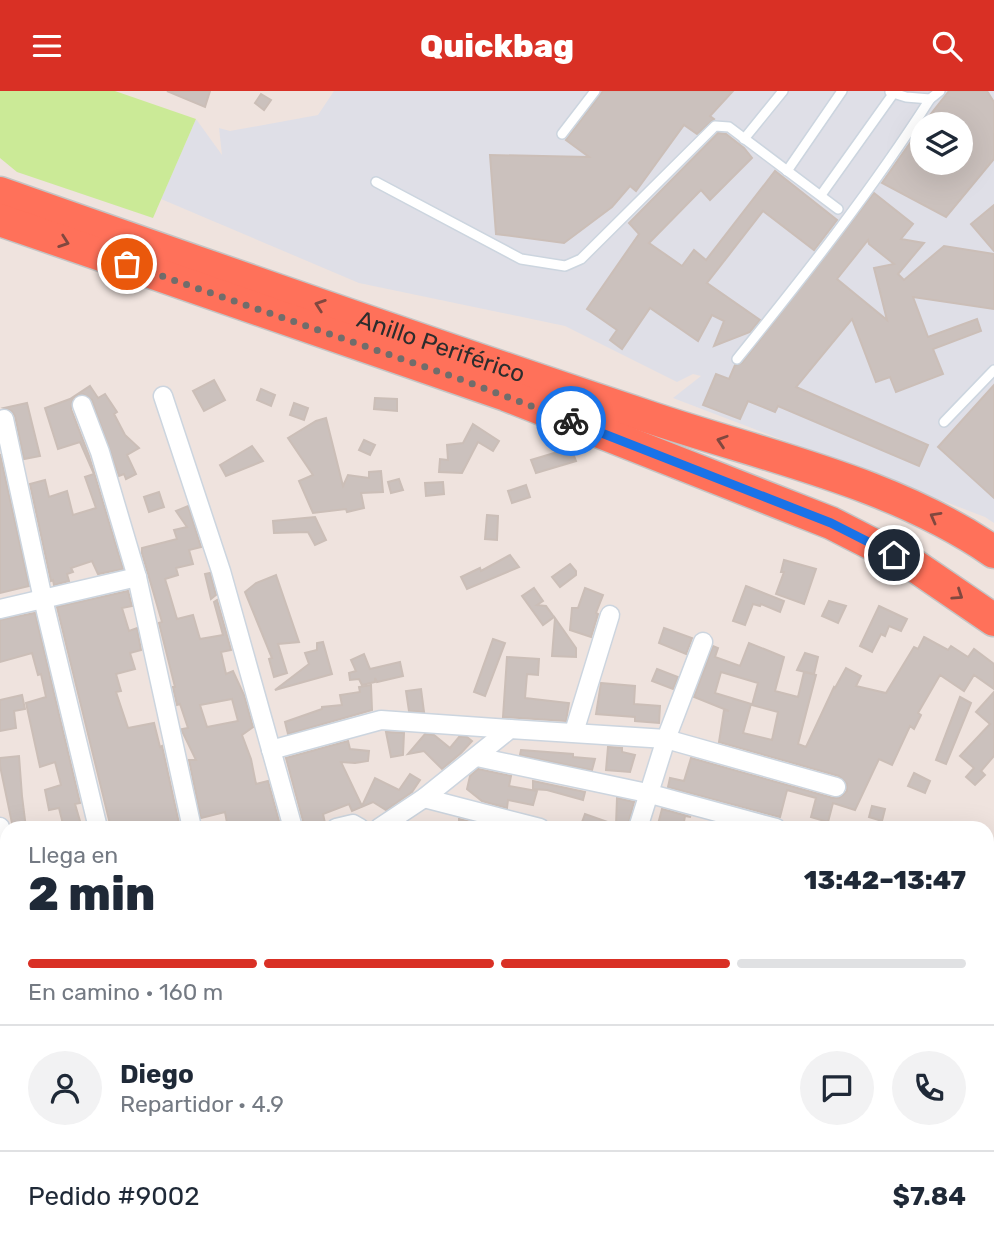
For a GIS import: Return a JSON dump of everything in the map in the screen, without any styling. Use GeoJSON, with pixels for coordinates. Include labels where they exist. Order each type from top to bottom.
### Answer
{"type":"FeatureCollection","features":[{"type":"Feature","properties":{"kind":"highway","name":"Anillo Periférico"},"geometry":{"type":"LineString","coordinates":[[0,194],[624,409],[880,491],[919,508],[975,538],[994,552]]}},
{"type":"Feature","properties":{"kind":"highway","name":"Anillo Periférico"},"geometry":{"type":"LineString","coordinates":[[0,220],[506,395],[831,523],[915,566],[994,620]]}},
{"type":"Feature","properties":{"kind":"street"},"geometry":{"type":"LineString","coordinates":[[163,396],[221,571],[291,821]]}},
{"type":"Feature","properties":{"kind":"street"},"geometry":{"type":"LineString","coordinates":[[82,405],[100,452],[137,577],[190,821]]}},
{"type":"Feature","properties":{"kind":"street"},"geometry":{"type":"LineString","coordinates":[[4,419],[43,599],[96,821]]}},
{"type":"Feature","properties":{"kind":"street"},"geometry":{"type":"LineString","coordinates":[[0,609],[137,577]]}},
{"type":"Feature","properties":{"kind":"street"},"geometry":{"type":"LineString","coordinates":[[574,732],[610,615]]}},
{"type":"Feature","properties":{"kind":"street"},"geometry":{"type":"LineString","coordinates":[[640,821],[666,739],[703,642]]}},
{"type":"Feature","properties":{"kind":"street"},"geometry":{"type":"LineString","coordinates":[[271,750],[381,720],[574,732],[666,739],[836,787]]}},
{"type":"Feature","properties":{"kind":"street"},"geometry":{"type":"LineString","coordinates":[[390,821],[424,798],[510,729]]}},
{"type":"Feature","properties":{"kind":"street"},"geometry":{"type":"LineString","coordinates":[[477,757],[648,793],[750,821]]}},
{"type":"Feature","properties":{"kind":"street"},"geometry":{"type":"LineString","coordinates":[[424,798],[513,821]]}},
{"type":"Feature","properties":{"kind":"lane"},"geometry":{"type":"LineString","coordinates":[[562,134],[595,91]]}},
{"type":"Feature","properties":{"kind":"lane"},"geometry":{"type":"LineString","coordinates":[[744,139],[783,91]]}},
{"type":"Feature","properties":{"kind":"lane"},"geometry":{"type":"LineString","coordinates":[[787,171],[842,91]]}},
{"type":"Feature","properties":{"kind":"lane"},"geometry":{"type":"LineString","coordinates":[[821,195],[891,93],[923,96],[940,91]]}},
{"type":"Feature","properties":{"kind":"lane"},"geometry":{"type":"LineString","coordinates":[[737,359],[812,266],[890,162],[923,96]]}},
{"type":"Feature","properties":{"kind":"lane"},"geometry":{"type":"LineString","coordinates":[[376,182],[521,259],[565,265],[581,259],[715,126],[729,127],[838,209]]}},
{"type":"Feature","properties":{"kind":"lane"},"geometry":{"type":"LineString","coordinates":[[944,422],[994,370]]}},
{"type":"Feature","properties":{"kind":"shaded area"},"geometry":{"type":"Polygon","coordinates":[[[334,91],[994,91],[994,523],[985,517],[673,398],[701,376],[693,374],[677,382],[565,326],[359,283],[161,199],[196,119],[222,155],[219,128],[230,131],[318,115],[334,91]]]}},
{"type":"Feature","properties":{"kind":"green space"},"geometry":{"type":"Polygon","coordinates":[[[0,91],[115,91],[196,119],[153,218],[17,172],[0,158],[0,91]]]}},
{"type":"Feature","properties":{"kind":"building"},"geometry":{"type":"Polygon","coordinates":[[[167,91],[210,91],[205,107],[167,91]]]}},
{"type":"Feature","properties":{"kind":"building"},"geometry":{"type":"Polygon","coordinates":[[[603,91],[733,91],[710,116],[714,119],[697,134],[684,125],[636,191],[630,186],[612,207],[564,243],[496,234],[490,155],[589,157],[566,140],[603,91]]]}},
{"type":"Feature","properties":{"kind":"building"},"geometry":{"type":"Polygon","coordinates":[[[949,91],[987,91],[994,102],[994,159],[946,217],[882,183],[910,143],[910,175],[973,175],[973,112],[932,112],[949,91]]]}},
{"type":"Feature","properties":{"kind":"building"},"geometry":{"type":"Polygon","coordinates":[[[261,94],[271,100],[264,110],[255,103],[261,94]]]}},
{"type":"Feature","properties":{"kind":"building"},"geometry":{"type":"Polygon","coordinates":[[[718,133],[726,134],[752,158],[710,200],[701,190],[649,243],[682,266],[694,250],[706,260],[775,171],[837,220],[814,250],[763,211],[707,283],[760,320],[750,332],[714,346],[724,321],[712,315],[698,341],[650,308],[622,349],[610,340],[617,330],[587,309],[639,234],[629,223],[718,133]]]}},
{"type":"Feature","properties":{"kind":"building"},"geometry":{"type":"Polygon","coordinates":[[[874,193],[913,224],[901,239],[924,243],[898,274],[904,280],[944,246],[994,254],[994,309],[913,297],[928,337],[977,319],[981,331],[933,349],[943,374],[896,392],[890,377],[876,382],[852,319],[796,387],[928,445],[919,466],[778,406],[775,412],[748,401],[740,419],[703,405],[716,374],[729,379],[735,365],[742,363],[874,193]],[[868,240],[837,279],[887,320],[874,268],[894,264],[869,244],[868,240]]]}},
{"type":"Feature","properties":{"kind":"building"},"geometry":{"type":"Polygon","coordinates":[[[994,205],[994,251],[971,224],[994,205]]]}},
{"type":"Feature","properties":{"kind":"building"},"geometry":{"type":"Polygon","coordinates":[[[214,380],[225,400],[204,411],[193,391],[214,380]]]}},
{"type":"Feature","properties":{"kind":"building"},"geometry":{"type":"Polygon","coordinates":[[[994,385],[994,498],[938,447],[994,385]]]}},
{"type":"Feature","properties":{"kind":"building"},"geometry":{"type":"Polygon","coordinates":[[[90,386],[98,398],[105,394],[117,412],[114,414],[125,435],[139,448],[127,455],[136,474],[126,479],[124,474],[119,476],[92,400],[83,394],[73,398],[71,409],[89,456],[123,569],[98,574],[92,561],[71,568],[73,572],[67,574],[69,581],[54,585],[30,484],[45,480],[49,497],[67,491],[73,515],[96,508],[85,477],[94,474],[80,442],[58,449],[45,408],[70,399],[90,386]]]}},
{"type":"Feature","properties":{"kind":"building"},"geometry":{"type":"Polygon","coordinates":[[[261,389],[275,395],[271,406],[257,400],[261,389]]]}},
{"type":"Feature","properties":{"kind":"building"},"geometry":{"type":"Polygon","coordinates":[[[375,398],[397,399],[397,411],[374,409],[375,398]]]}},
{"type":"Feature","properties":{"kind":"building"},"geometry":{"type":"Polygon","coordinates":[[[27,403],[40,456],[24,459],[15,416],[12,411],[4,408],[27,403]]]}},
{"type":"Feature","properties":{"kind":"building"},"geometry":{"type":"Polygon","coordinates":[[[294,403],[308,408],[304,420],[290,415],[294,403]]]}},
{"type":"Feature","properties":{"kind":"building"},"geometry":{"type":"Polygon","coordinates":[[[326,418],[343,486],[348,475],[369,478],[369,472],[381,471],[383,492],[361,493],[364,508],[347,512],[346,509],[313,513],[299,481],[313,475],[288,438],[326,418]]]}},
{"type":"Feature","properties":{"kind":"building"},"geometry":{"type":"Polygon","coordinates":[[[473,424],[499,441],[493,451],[478,442],[462,473],[439,472],[440,459],[448,460],[447,445],[463,443],[473,424]]]}},
{"type":"Feature","properties":{"kind":"building"},"geometry":{"type":"Polygon","coordinates":[[[364,440],[375,445],[370,455],[359,450],[364,440]]]}},
{"type":"Feature","properties":{"kind":"building"},"geometry":{"type":"Polygon","coordinates":[[[252,446],[263,461],[226,476],[220,465],[252,446]]]}},
{"type":"Feature","properties":{"kind":"building"},"geometry":{"type":"Polygon","coordinates":[[[571,448],[576,461],[536,473],[531,460],[571,448]]]}},
{"type":"Feature","properties":{"kind":"building"},"geometry":{"type":"Polygon","coordinates":[[[0,454],[29,586],[0,593],[0,454]]]}},
{"type":"Feature","properties":{"kind":"building"},"geometry":{"type":"Polygon","coordinates":[[[399,479],[403,490],[391,493],[388,482],[399,479]]]}},
{"type":"Feature","properties":{"kind":"building"},"geometry":{"type":"Polygon","coordinates":[[[443,482],[444,494],[426,496],[425,483],[443,482]]]}},
{"type":"Feature","properties":{"kind":"building"},"geometry":{"type":"Polygon","coordinates":[[[526,485],[530,497],[512,503],[508,491],[526,485]]]}},
{"type":"Feature","properties":{"kind":"building"},"geometry":{"type":"Polygon","coordinates":[[[159,492],[164,507],[149,512],[144,497],[159,492]]]}},
{"type":"Feature","properties":{"kind":"building"},"geometry":{"type":"Polygon","coordinates":[[[188,506],[201,547],[189,550],[193,564],[176,568],[178,575],[165,579],[177,619],[193,615],[200,639],[223,635],[214,602],[217,600],[231,650],[221,652],[226,674],[233,671],[244,695],[253,727],[242,735],[256,784],[268,781],[279,821],[227,821],[225,812],[201,818],[189,760],[196,760],[182,731],[188,728],[180,704],[177,705],[159,623],[162,622],[142,553],[142,548],[177,539],[174,530],[187,527],[176,511],[188,506]],[[232,699],[200,705],[207,727],[238,721],[232,699]]]}},
{"type":"Feature","properties":{"kind":"building"},"geometry":{"type":"Polygon","coordinates":[[[487,515],[498,516],[497,540],[485,539],[487,515]]]}},
{"type":"Feature","properties":{"kind":"building"},"geometry":{"type":"Polygon","coordinates":[[[315,517],[326,540],[315,545],[308,532],[274,533],[273,521],[315,517]]]}},
{"type":"Feature","properties":{"kind":"building"},"geometry":{"type":"Polygon","coordinates":[[[510,555],[519,567],[467,589],[461,577],[480,568],[481,571],[510,555]]]}},
{"type":"Feature","properties":{"kind":"building"},"geometry":{"type":"Polygon","coordinates":[[[784,560],[816,569],[804,604],[776,594],[784,572],[781,572],[784,560]]]}},
{"type":"Feature","properties":{"kind":"building"},"geometry":{"type":"Polygon","coordinates":[[[570,564],[576,575],[560,587],[552,577],[570,564]]]}},
{"type":"Feature","properties":{"kind":"building"},"geometry":{"type":"Polygon","coordinates":[[[210,573],[216,595],[211,599],[205,574],[210,573]]]}},
{"type":"Feature","properties":{"kind":"building"},"geometry":{"type":"Polygon","coordinates":[[[276,575],[299,642],[278,644],[287,673],[274,677],[269,659],[272,658],[245,592],[256,583],[276,575]]]}},
{"type":"Feature","properties":{"kind":"building"},"geometry":{"type":"Polygon","coordinates":[[[746,586],[784,601],[780,612],[761,604],[753,604],[745,625],[733,621],[746,586]]]}},
{"type":"Feature","properties":{"kind":"building"},"geometry":{"type":"Polygon","coordinates":[[[534,588],[543,601],[537,605],[546,606],[554,617],[543,625],[522,596],[534,588]]]}},
{"type":"Feature","properties":{"kind":"building"},"geometry":{"type":"Polygon","coordinates":[[[585,588],[603,595],[591,637],[570,630],[572,608],[578,608],[585,588]]]}},
{"type":"Feature","properties":{"kind":"building"},"geometry":{"type":"Polygon","coordinates":[[[128,591],[132,606],[122,608],[129,631],[137,628],[141,650],[130,653],[135,669],[116,674],[121,691],[116,692],[128,728],[154,723],[160,747],[162,746],[178,821],[109,821],[57,607],[128,591]]]}},
{"type":"Feature","properties":{"kind":"building"},"geometry":{"type":"Polygon","coordinates":[[[829,601],[846,606],[838,623],[822,616],[829,601]]]}},
{"type":"Feature","properties":{"kind":"building"},"geometry":{"type":"Polygon","coordinates":[[[879,606],[907,619],[901,631],[889,626],[885,636],[881,634],[872,652],[860,646],[879,606]]]}},
{"type":"Feature","properties":{"kind":"building"},"geometry":{"type":"Polygon","coordinates":[[[35,613],[80,803],[75,804],[80,821],[62,821],[59,808],[49,810],[45,790],[61,785],[55,762],[40,767],[26,703],[46,697],[41,674],[38,675],[32,653],[0,662],[0,620],[35,613]]]}},
{"type":"Feature","properties":{"kind":"building"},"geometry":{"type":"Polygon","coordinates":[[[555,618],[576,648],[576,657],[552,656],[555,618]]]}},
{"type":"Feature","properties":{"kind":"building"},"geometry":{"type":"Polygon","coordinates":[[[664,628],[692,638],[686,654],[659,643],[664,628]]]}},
{"type":"Feature","properties":{"kind":"building"},"geometry":{"type":"Polygon","coordinates":[[[924,637],[948,650],[951,646],[968,657],[974,649],[994,664],[994,689],[974,675],[964,691],[940,675],[918,713],[921,715],[914,729],[910,726],[892,765],[879,759],[855,810],[833,803],[828,821],[811,817],[816,798],[787,790],[780,817],[668,787],[670,778],[684,781],[691,758],[833,798],[839,798],[847,791],[847,784],[839,776],[719,742],[724,710],[729,711],[694,697],[713,646],[718,648],[715,657],[740,666],[749,643],[784,657],[775,691],[798,697],[804,672],[816,675],[798,744],[806,747],[834,687],[846,668],[861,676],[856,686],[886,693],[914,647],[918,649],[924,637]],[[721,672],[715,693],[751,704],[743,733],[772,740],[778,712],[752,705],[758,683],[721,672]]]}},
{"type":"Feature","properties":{"kind":"building"},"geometry":{"type":"Polygon","coordinates":[[[493,639],[505,643],[485,696],[474,692],[493,639]]]}},
{"type":"Feature","properties":{"kind":"building"},"geometry":{"type":"Polygon","coordinates":[[[323,642],[332,674],[275,690],[309,664],[305,653],[317,650],[317,643],[323,642]]]}},
{"type":"Feature","properties":{"kind":"building"},"geometry":{"type":"Polygon","coordinates":[[[805,653],[818,657],[814,674],[797,670],[805,653]]]}},
{"type":"Feature","properties":{"kind":"building"},"geometry":{"type":"Polygon","coordinates":[[[364,654],[370,669],[400,662],[403,676],[377,682],[375,678],[375,682],[362,685],[359,679],[350,680],[349,673],[356,671],[351,660],[364,654]]]}},
{"type":"Feature","properties":{"kind":"building"},"geometry":{"type":"Polygon","coordinates":[[[507,657],[539,659],[538,675],[527,674],[525,698],[569,703],[566,721],[503,717],[507,657]]]}},
{"type":"Feature","properties":{"kind":"building"},"geometry":{"type":"Polygon","coordinates":[[[657,669],[678,677],[673,689],[652,681],[657,669]]]}},
{"type":"Feature","properties":{"kind":"building"},"geometry":{"type":"Polygon","coordinates":[[[601,683],[635,686],[634,704],[660,706],[659,723],[635,721],[635,717],[596,714],[601,683]]]}},
{"type":"Feature","properties":{"kind":"building"},"geometry":{"type":"Polygon","coordinates":[[[371,685],[372,710],[288,734],[285,722],[322,707],[342,705],[340,695],[360,692],[359,687],[371,685]]]}},
{"type":"Feature","properties":{"kind":"building"},"geometry":{"type":"Polygon","coordinates":[[[421,689],[424,712],[409,711],[406,691],[421,689]]]}},
{"type":"Feature","properties":{"kind":"building"},"geometry":{"type":"Polygon","coordinates":[[[994,692],[994,756],[981,771],[985,775],[975,785],[966,777],[974,768],[960,756],[990,724],[976,712],[994,692]]]}},
{"type":"Feature","properties":{"kind":"building"},"geometry":{"type":"Polygon","coordinates":[[[22,695],[25,709],[14,711],[16,728],[0,731],[0,700],[22,695]]]}},
{"type":"Feature","properties":{"kind":"building"},"geometry":{"type":"Polygon","coordinates":[[[960,697],[971,703],[946,764],[936,760],[960,697]]]}},
{"type":"Feature","properties":{"kind":"building"},"geometry":{"type":"Polygon","coordinates":[[[386,732],[404,733],[403,755],[391,757],[386,732]]]}},
{"type":"Feature","properties":{"kind":"building"},"geometry":{"type":"Polygon","coordinates":[[[425,734],[434,735],[450,748],[459,737],[467,737],[472,741],[442,769],[424,751],[408,754],[425,734]]]}},
{"type":"Feature","properties":{"kind":"building"},"geometry":{"type":"Polygon","coordinates":[[[348,741],[350,749],[369,751],[368,761],[341,762],[362,806],[375,778],[399,790],[410,774],[420,780],[412,792],[386,810],[373,802],[352,811],[349,804],[323,814],[325,821],[303,821],[286,758],[348,741]]]}},
{"type":"Feature","properties":{"kind":"building"},"geometry":{"type":"Polygon","coordinates":[[[608,747],[622,748],[622,752],[635,755],[630,772],[606,770],[608,747]]]}},
{"type":"Feature","properties":{"kind":"building"},"geometry":{"type":"Polygon","coordinates":[[[521,750],[573,754],[573,757],[595,759],[592,770],[520,755],[521,750]]]}},
{"type":"Feature","properties":{"kind":"building"},"geometry":{"type":"Polygon","coordinates":[[[19,756],[25,821],[12,821],[0,758],[19,756]]]}},
{"type":"Feature","properties":{"kind":"building"},"geometry":{"type":"Polygon","coordinates":[[[478,769],[511,776],[509,786],[537,791],[533,805],[508,800],[507,808],[482,801],[467,789],[470,776],[478,769]]]}},
{"type":"Feature","properties":{"kind":"building"},"geometry":{"type":"Polygon","coordinates":[[[914,773],[930,781],[925,793],[908,786],[914,773]]]}},
{"type":"Feature","properties":{"kind":"building"},"geometry":{"type":"Polygon","coordinates":[[[533,781],[585,792],[583,800],[533,789],[533,781]]]}},
{"type":"Feature","properties":{"kind":"building"},"geometry":{"type":"Polygon","coordinates":[[[617,798],[634,802],[629,821],[616,821],[617,798]]]}},
{"type":"Feature","properties":{"kind":"building"},"geometry":{"type":"Polygon","coordinates":[[[872,806],[885,809],[882,821],[869,817],[872,806]]]}},
{"type":"Feature","properties":{"kind":"building"},"geometry":{"type":"Polygon","coordinates":[[[662,809],[691,817],[685,816],[684,821],[659,821],[662,809]]]}},
{"type":"Feature","properties":{"kind":"building"},"geometry":{"type":"Polygon","coordinates":[[[585,814],[605,821],[582,821],[585,814]]]}},
{"type":"Feature","properties":{"kind":"way so far"},"geometry":{"type":"LineString","coordinates":[[127,264],[506,395],[571,421]]}},
{"type":"Feature","properties":{"kind":"route"},"geometry":{"type":"LineString","coordinates":[[571,421],[831,523],[894,555]]}}]}
